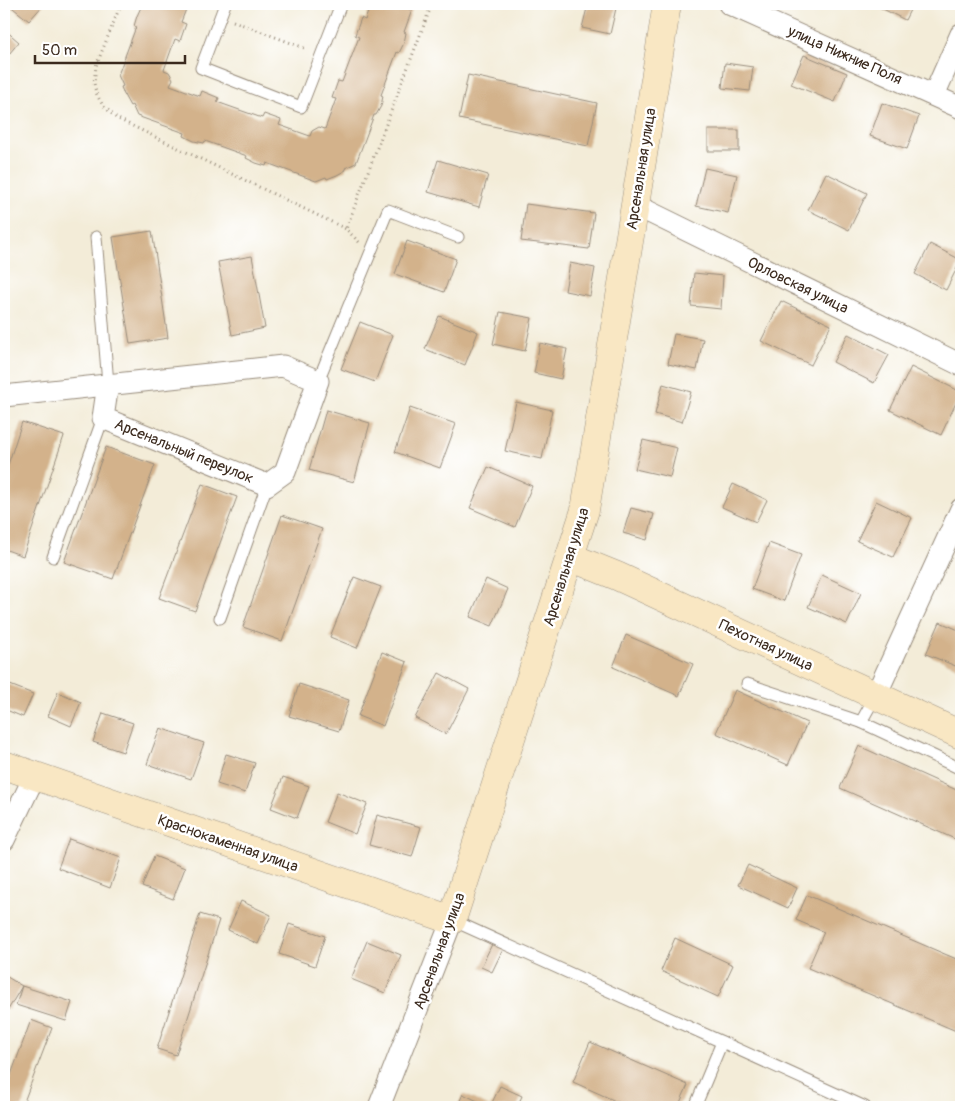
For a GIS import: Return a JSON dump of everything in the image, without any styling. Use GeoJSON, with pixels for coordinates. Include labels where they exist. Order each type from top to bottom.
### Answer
{"type":"FeatureCollection","features":[{"type":"Feature","properties":{"kind":"street","name":"Арсенальная улица"},"geometry":{"type":"LineString","coordinates":[[379,1107],[452,920],[585,510],[666,4]]}},
{"type":"Feature","properties":{"kind":"street","name":"улица Нижние Поля"},"geometry":{"type":"LineString","coordinates":[[743,6],[961,108]]}},
{"type":"Feature","properties":{"kind":"street"},"geometry":{"type":"LineString","coordinates":[[934,95],[961,34]]}},
{"type":"Feature","properties":{"kind":"street","name":"Орловская улица"},"geometry":{"type":"LineString","coordinates":[[635,205],[961,366]]}},
{"type":"Feature","properties":{"kind":"street"},"geometry":{"type":"LineString","coordinates":[[4,396],[283,366],[318,381]]}},
{"type":"Feature","properties":{"kind":"street","name":"Арсенальный переулок"},"geometry":{"type":"LineString","coordinates":[[108,384],[103,418],[267,484],[285,472],[318,381]]}},
{"type":"Feature","properties":{"kind":"street"},"geometry":{"type":"LineString","coordinates":[[876,695],[961,509]]}},
{"type":"Feature","properties":{"kind":"street","name":"Пехотная улица"},"geometry":{"type":"LineString","coordinates":[[570,557],[625,580],[961,735]]}},
{"type":"Feature","properties":{"kind":"street","name":"Краснокаменная улица"},"geometry":{"type":"LineString","coordinates":[[4,765],[34,777],[452,920]]}},
{"type":"Feature","properties":{"kind":"street"},"geometry":{"type":"LineString","coordinates":[[4,840],[34,777]]}},
{"type":"Feature","properties":{"kind":"lane"},"geometry":{"type":"LineString","coordinates":[[226,4],[201,68],[301,107],[341,4]]}},
{"type":"Feature","properties":{"kind":"lane"},"geometry":{"type":"LineString","coordinates":[[318,381],[388,210],[458,238]]}},
{"type":"Feature","properties":{"kind":"lane"},"geometry":{"type":"LineString","coordinates":[[96,238],[108,384]]}},
{"type":"Feature","properties":{"kind":"lane"},"geometry":{"type":"LineString","coordinates":[[54,557],[103,418]]}},
{"type":"Feature","properties":{"kind":"lane"},"geometry":{"type":"LineString","coordinates":[[220,618],[267,484]]}},
{"type":"Feature","properties":{"kind":"lane"},"geometry":{"type":"LineString","coordinates":[[747,684],[862,722],[961,769]]}},
{"type":"Feature","properties":{"kind":"lane"},"geometry":{"type":"LineString","coordinates":[[862,722],[876,695]]}},
{"type":"Feature","properties":{"kind":"lane"},"geometry":{"type":"LineString","coordinates":[[452,920],[865,1107]]}},
{"type":"Feature","properties":{"kind":"lane"},"geometry":{"type":"LineString","coordinates":[[695,1107],[722,1042]]}},
{"type":"Feature","properties":{"kind":"path"},"geometry":{"type":"LineString","coordinates":[[121,4],[96,66],[94,83],[96,93],[102,104],[116,118],[346,229],[359,242],[369,257]]}},
{"type":"Feature","properties":{"kind":"path"},"geometry":{"type":"LineString","coordinates":[[346,229],[432,4]]}},
{"type":"Feature","properties":{"kind":"path"},"geometry":{"type":"LineString","coordinates":[[221,17],[322,54]]}},
{"type":"Feature","properties":{"kind":"building"},"geometry":{"type":"Polygon","coordinates":[[[8,4],[44,4],[29,21],[8,4]]]}},
{"type":"Feature","properties":{"kind":"building"},"geometry":{"type":"Polygon","coordinates":[[[145,4],[188,4],[181,22],[186,24],[180,41],[175,39],[164,70],[169,72],[173,79],[170,85],[200,96],[202,91],[219,98],[217,102],[262,118],[264,114],[281,120],[279,125],[310,136],[312,131],[319,127],[325,129],[336,99],[332,98],[338,81],[342,82],[359,37],[355,35],[361,18],[365,20],[371,4],[395,4],[412,10],[404,32],[406,33],[404,43],[399,53],[397,52],[381,95],[383,96],[381,106],[376,115],[374,115],[356,163],[345,168],[346,170],[337,175],[316,181],[267,163],[266,166],[256,163],[246,158],[247,156],[205,141],[204,143],[194,141],[184,136],[185,133],[137,116],[132,105],[130,106],[125,97],[118,75],[136,27],[134,26],[137,16],[142,5],[144,6],[145,4]]]}},
{"type":"Feature","properties":{"kind":"building"},"geometry":{"type":"Polygon","coordinates":[[[588,4],[617,4],[610,34],[582,28],[588,4]]]}},
{"type":"Feature","properties":{"kind":"building"},"geometry":{"type":"Polygon","coordinates":[[[873,4],[913,4],[905,20],[873,4]]]}},
{"type":"Feature","properties":{"kind":"building"},"geometry":{"type":"Polygon","coordinates":[[[4,29],[19,42],[4,60],[4,29]]]}},
{"type":"Feature","properties":{"kind":"building"},"geometry":{"type":"Polygon","coordinates":[[[804,55],[847,73],[835,102],[791,84],[804,55]]]}},
{"type":"Feature","properties":{"kind":"building"},"geometry":{"type":"Polygon","coordinates":[[[725,63],[753,67],[750,91],[722,88],[725,63]]]}},
{"type":"Feature","properties":{"kind":"building"},"geometry":{"type":"Polygon","coordinates":[[[468,75],[597,103],[588,146],[459,119],[468,75]]]}},
{"type":"Feature","properties":{"kind":"building"},"geometry":{"type":"Polygon","coordinates":[[[882,103],[919,116],[907,149],[870,136],[882,103]]]}},
{"type":"Feature","properties":{"kind":"building"},"geometry":{"type":"Polygon","coordinates":[[[708,130],[739,130],[739,151],[708,151],[708,130]]]}},
{"type":"Feature","properties":{"kind":"building"},"geometry":{"type":"Polygon","coordinates":[[[438,160],[488,175],[479,207],[428,192],[438,160]]]}},
{"type":"Feature","properties":{"kind":"building"},"geometry":{"type":"Polygon","coordinates":[[[705,168],[737,175],[728,213],[696,206],[705,168]]]}},
{"type":"Feature","properties":{"kind":"building"},"geometry":{"type":"Polygon","coordinates":[[[826,173],[867,193],[849,230],[808,210],[826,173]]]}},
{"type":"Feature","properties":{"kind":"building"},"geometry":{"type":"Polygon","coordinates":[[[526,204],[594,213],[589,249],[521,241],[526,204]]]}},
{"type":"Feature","properties":{"kind":"building"},"geometry":{"type":"Polygon","coordinates":[[[152,231],[168,338],[130,344],[113,237],[152,231]]]}},
{"type":"Feature","properties":{"kind":"building"},"geometry":{"type":"Polygon","coordinates":[[[407,241],[456,259],[444,292],[395,274],[407,241]]]}},
{"type":"Feature","properties":{"kind":"building"},"geometry":{"type":"Polygon","coordinates":[[[930,244],[961,260],[946,290],[915,274],[930,244]]]}},
{"type":"Feature","properties":{"kind":"building"},"geometry":{"type":"Polygon","coordinates":[[[252,256],[265,328],[232,335],[218,262],[252,256]]]}},
{"type":"Feature","properties":{"kind":"building"},"geometry":{"type":"Polygon","coordinates":[[[570,263],[595,268],[590,296],[565,291],[570,263]]]}},
{"type":"Feature","properties":{"kind":"building"},"geometry":{"type":"Polygon","coordinates":[[[694,273],[723,276],[721,309],[691,306],[694,273]]]}},
{"type":"Feature","properties":{"kind":"building"},"geometry":{"type":"Polygon","coordinates":[[[781,301],[831,325],[811,365],[761,341],[781,301]]]}},
{"type":"Feature","properties":{"kind":"building"},"geometry":{"type":"Polygon","coordinates":[[[500,312],[532,318],[525,351],[493,344],[500,312]]]}},
{"type":"Feature","properties":{"kind":"building"},"geometry":{"type":"Polygon","coordinates":[[[439,316],[478,332],[465,365],[425,349],[439,316]]]}},
{"type":"Feature","properties":{"kind":"building"},"geometry":{"type":"Polygon","coordinates":[[[360,322],[393,335],[375,382],[341,369],[360,322]]]}},
{"type":"Feature","properties":{"kind":"building"},"geometry":{"type":"Polygon","coordinates":[[[674,334],[703,339],[697,370],[668,364],[674,334]]]}},
{"type":"Feature","properties":{"kind":"building"},"geometry":{"type":"Polygon","coordinates":[[[848,334],[889,355],[874,383],[833,362],[848,334]]]}},
{"type":"Feature","properties":{"kind":"building"},"geometry":{"type":"Polygon","coordinates":[[[540,343],[567,349],[561,379],[534,373],[540,343]]]}},
{"type":"Feature","properties":{"kind":"building"},"geometry":{"type":"Polygon","coordinates":[[[911,367],[961,392],[941,435],[890,410],[911,367]]]}},
{"type":"Feature","properties":{"kind":"building"},"geometry":{"type":"Polygon","coordinates":[[[663,384],[691,392],[682,422],[655,414],[663,384]]]}},
{"type":"Feature","properties":{"kind":"building"},"geometry":{"type":"Polygon","coordinates":[[[516,402],[552,410],[542,459],[505,451],[516,402]]]}},
{"type":"Feature","properties":{"kind":"building"},"geometry":{"type":"Polygon","coordinates":[[[410,408],[456,424],[440,468],[395,452],[410,408]]]}},
{"type":"Feature","properties":{"kind":"building"},"geometry":{"type":"Polygon","coordinates":[[[326,410],[370,423],[354,482],[309,470],[326,410]]]}},
{"type":"Feature","properties":{"kind":"building"},"geometry":{"type":"Polygon","coordinates":[[[22,422],[64,436],[23,556],[4,549],[4,477],[22,422]]]}},
{"type":"Feature","properties":{"kind":"building"},"geometry":{"type":"Polygon","coordinates":[[[643,440],[677,448],[670,477],[635,469],[643,440]]]}},
{"type":"Feature","properties":{"kind":"building"},"geometry":{"type":"Polygon","coordinates":[[[106,447],[155,465],[113,579],[64,562],[106,447]]]}},
{"type":"Feature","properties":{"kind":"building"},"geometry":{"type":"Polygon","coordinates":[[[488,467],[532,486],[515,527],[470,508],[488,467]]]}},
{"type":"Feature","properties":{"kind":"building"},"geometry":{"type":"Polygon","coordinates":[[[202,484],[237,497],[195,611],[159,598],[202,484]]]}},
{"type":"Feature","properties":{"kind":"building"},"geometry":{"type":"Polygon","coordinates":[[[733,484],[767,500],[756,522],[722,507],[733,484]]]}},
{"type":"Feature","properties":{"kind":"building"},"geometry":{"type":"Polygon","coordinates":[[[876,501],[912,518],[893,557],[857,541],[876,501]]]}},
{"type":"Feature","properties":{"kind":"building"},"geometry":{"type":"Polygon","coordinates":[[[631,508],[654,514],[647,540],[623,533],[631,508]]]}},
{"type":"Feature","properties":{"kind":"building"},"geometry":{"type":"Polygon","coordinates":[[[282,515],[322,529],[282,641],[243,627],[282,515]]]}},
{"type":"Feature","properties":{"kind":"building"},"geometry":{"type":"Polygon","coordinates":[[[769,543],[801,555],[784,601],[752,589],[769,543]]]}},
{"type":"Feature","properties":{"kind":"building"},"geometry":{"type":"Polygon","coordinates":[[[822,575],[861,593],[847,624],[808,607],[822,575]]]}},
{"type":"Feature","properties":{"kind":"building"},"geometry":{"type":"Polygon","coordinates":[[[354,577],[381,587],[357,648],[330,637],[354,577]]]}},
{"type":"Feature","properties":{"kind":"building"},"geometry":{"type":"Polygon","coordinates":[[[486,579],[508,589],[492,626],[470,617],[486,579]]]}},
{"type":"Feature","properties":{"kind":"building"},"geometry":{"type":"Polygon","coordinates":[[[940,622],[961,631],[961,659],[958,667],[926,654],[940,622]]]}},
{"type":"Feature","properties":{"kind":"building"},"geometry":{"type":"Polygon","coordinates":[[[626,635],[693,664],[679,696],[613,667],[626,635]]]}},
{"type":"Feature","properties":{"kind":"building"},"geometry":{"type":"Polygon","coordinates":[[[382,652],[407,662],[383,726],[358,716],[382,652]]]}},
{"type":"Feature","properties":{"kind":"building"},"geometry":{"type":"Polygon","coordinates":[[[439,673],[469,689],[446,734],[415,718],[439,673]]]}},
{"type":"Feature","properties":{"kind":"building"},"geometry":{"type":"Polygon","coordinates":[[[5,683],[33,694],[23,717],[4,709],[5,683]]]}},
{"type":"Feature","properties":{"kind":"building"},"geometry":{"type":"Polygon","coordinates":[[[299,684],[349,700],[339,731],[289,716],[299,684]]]}},
{"type":"Feature","properties":{"kind":"building"},"geometry":{"type":"Polygon","coordinates":[[[735,690],[807,723],[788,765],[716,733],[735,690]]]}},
{"type":"Feature","properties":{"kind":"building"},"geometry":{"type":"Polygon","coordinates":[[[58,692],[81,702],[71,726],[48,716],[58,692]]]}},
{"type":"Feature","properties":{"kind":"building"},"geometry":{"type":"Polygon","coordinates":[[[103,713],[133,723],[123,752],[93,742],[103,713]]]}},
{"type":"Feature","properties":{"kind":"building"},"geometry":{"type":"Polygon","coordinates":[[[160,728],[204,743],[191,779],[147,764],[160,728]]]}},
{"type":"Feature","properties":{"kind":"building"},"geometry":{"type":"Polygon","coordinates":[[[859,746],[961,792],[961,831],[957,840],[840,788],[859,746]]]}},
{"type":"Feature","properties":{"kind":"building"},"geometry":{"type":"Polygon","coordinates":[[[226,754],[255,763],[245,793],[217,784],[226,754]]]}},
{"type":"Feature","properties":{"kind":"building"},"geometry":{"type":"Polygon","coordinates":[[[283,777],[309,786],[297,818],[271,808],[283,777]]]}},
{"type":"Feature","properties":{"kind":"building"},"geometry":{"type":"Polygon","coordinates":[[[337,792],[367,804],[355,834],[325,822],[337,792]]]}},
{"type":"Feature","properties":{"kind":"building"},"geometry":{"type":"Polygon","coordinates":[[[377,815],[421,827],[412,857],[369,845],[377,815]]]}},
{"type":"Feature","properties":{"kind":"building"},"geometry":{"type":"Polygon","coordinates":[[[69,839],[121,858],[110,888],[58,868],[69,839]]]}},
{"type":"Feature","properties":{"kind":"building"},"geometry":{"type":"Polygon","coordinates":[[[154,856],[185,868],[173,899],[142,887],[154,856]]]}},
{"type":"Feature","properties":{"kind":"building"},"geometry":{"type":"Polygon","coordinates":[[[748,865],[797,888],[788,908],[738,885],[748,865]]]}},
{"type":"Feature","properties":{"kind":"building"},"geometry":{"type":"Polygon","coordinates":[[[807,895],[961,961],[961,1033],[808,968],[824,932],[796,920],[807,895]]]}},
{"type":"Feature","properties":{"kind":"building"},"geometry":{"type":"Polygon","coordinates":[[[241,901],[271,915],[258,944],[228,930],[241,901]]]}},
{"type":"Feature","properties":{"kind":"building"},"geometry":{"type":"Polygon","coordinates":[[[200,914],[219,920],[176,1055],[157,1049],[200,914]]]}},
{"type":"Feature","properties":{"kind":"building"},"geometry":{"type":"Polygon","coordinates":[[[289,924],[325,936],[315,966],[279,954],[289,924]]]}},
{"type":"Feature","properties":{"kind":"building"},"geometry":{"type":"Polygon","coordinates":[[[675,938],[733,965],[718,997],[661,971],[675,938]]]}},
{"type":"Feature","properties":{"kind":"building"},"geometry":{"type":"Polygon","coordinates":[[[494,940],[505,945],[492,972],[481,967],[494,940]]]}},
{"type":"Feature","properties":{"kind":"building"},"geometry":{"type":"Polygon","coordinates":[[[367,941],[401,955],[385,993],[351,979],[367,941]]]}},
{"type":"Feature","properties":{"kind":"building"},"geometry":{"type":"Polygon","coordinates":[[[4,975],[22,986],[8,1010],[4,1007],[4,975]]]}},
{"type":"Feature","properties":{"kind":"building"},"geometry":{"type":"Polygon","coordinates":[[[22,986],[72,1002],[66,1021],[16,1005],[22,986]]]}},
{"type":"Feature","properties":{"kind":"building"},"geometry":{"type":"Polygon","coordinates":[[[31,1020],[52,1028],[22,1107],[4,1107],[4,1094],[31,1020]]]}},
{"type":"Feature","properties":{"kind":"building"},"geometry":{"type":"Polygon","coordinates":[[[590,1042],[688,1085],[678,1107],[629,1107],[573,1082],[590,1042]]]}},
{"type":"Feature","properties":{"kind":"building"},"geometry":{"type":"Polygon","coordinates":[[[500,1086],[522,1096],[517,1107],[490,1107],[500,1086]]]}},
{"type":"Feature","properties":{"kind":"building"},"geometry":{"type":"Polygon","coordinates":[[[463,1094],[490,1107],[457,1107],[463,1094]]]}}]}
